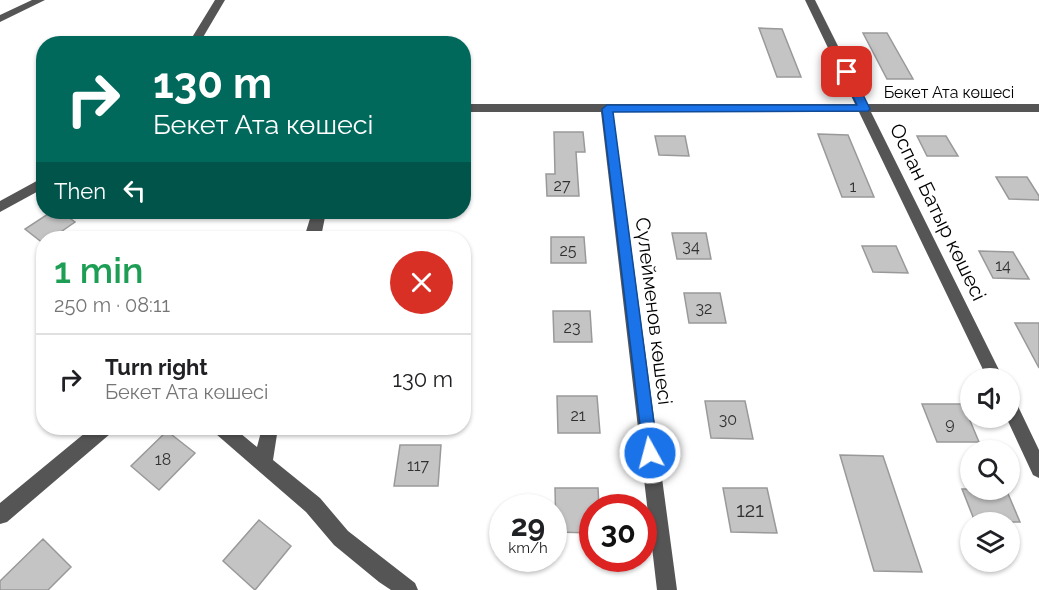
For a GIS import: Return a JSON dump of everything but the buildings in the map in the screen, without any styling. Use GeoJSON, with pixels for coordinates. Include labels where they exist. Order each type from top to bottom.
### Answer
{"type":"FeatureCollection","features":[{"type":"Feature","properties":{"kind":"street"},"geometry":{"type":"LineString","coordinates":[[0,19],[40,0]]}},
{"type":"Feature","properties":{"kind":"street"},"geometry":{"type":"LineString","coordinates":[[198,36],[220,0]]}},
{"type":"Feature","properties":{"kind":"street","name":"Оспан Батыр көшесі"},"geometry":{"type":"LineString","coordinates":[[810,0],[990,368]]}},
{"type":"Feature","properties":{"kind":"street","name":"Бекет Ата көшесі"},"geometry":{"type":"LineString","coordinates":[[471,108],[1039,108]]}},
{"type":"Feature","properties":{"kind":"street","name":"Сүлейменов көшесі"},"geometry":{"type":"LineString","coordinates":[[607,109],[667,590]]}},
{"type":"Feature","properties":{"kind":"street"},"geometry":{"type":"LineString","coordinates":[[0,207],[36,187]]}},
{"type":"Feature","properties":{"kind":"street"},"geometry":{"type":"LineString","coordinates":[[1020,428],[1039,468]]}},
{"type":"Feature","properties":{"kind":"street"},"geometry":{"type":"LineString","coordinates":[[0,515],[96,435]]}},
{"type":"Feature","properties":{"kind":"street"},"geometry":{"type":"LineString","coordinates":[[230,435],[313,505],[342,538],[386,575],[408,590]]}},
{"type":"Feature","properties":{"kind":"street"},"geometry":{"type":"LineString","coordinates":[[263,464],[269,435]]}},
{"type":"Feature","properties":{"kind":"route"},"geometry":{"type":"LineString","coordinates":[[650,453],[607,109],[865,109],[847,72]]}}]}
